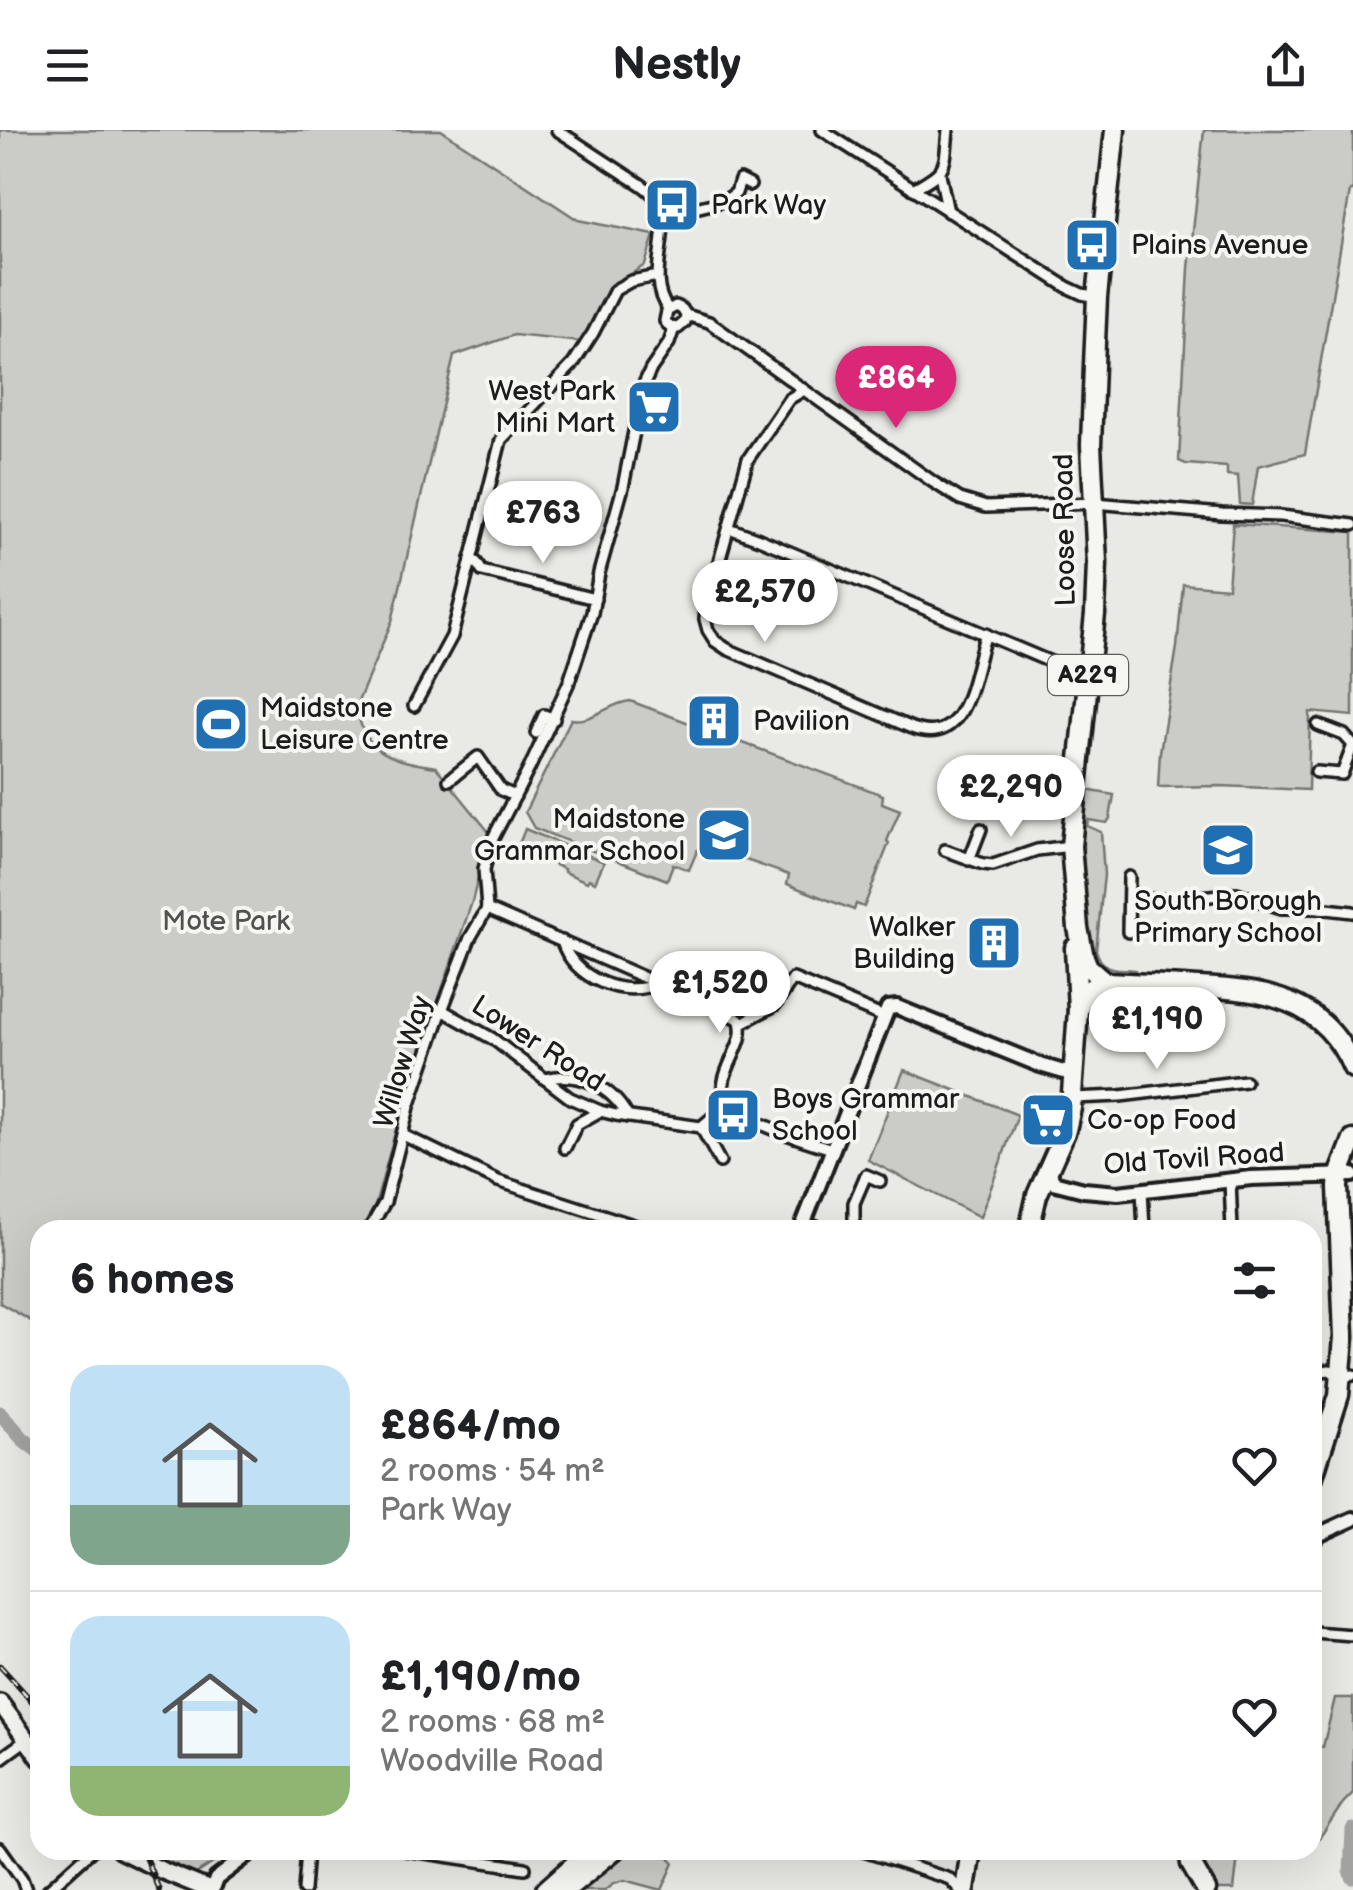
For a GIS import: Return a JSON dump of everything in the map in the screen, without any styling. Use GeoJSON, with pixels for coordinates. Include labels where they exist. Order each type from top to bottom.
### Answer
{"type":"FeatureCollection","features":[{"type":"Feature","properties":{"kind":"highway","name":"Loose Road"},"geometry":{"type":"LineString","coordinates":[[1105,982],[1088,967],[1078,928],[1071,846],[1095,614],[1091,445],[1097,296],[1115,130]]}},
{"type":"Feature","properties":{"kind":"highway","name":"Loose Road"},"geometry":{"type":"LineString","coordinates":[[1049,1169],[1066,1130],[1072,1098],[1078,928]]}},
{"type":"Feature","properties":{"kind":"highway"},"geometry":{"type":"LineString","coordinates":[[1078,1010],[1089,990],[1105,982],[1247,989],[1287,1001],[1323,1024],[1353,1068]]}},
{"type":"Feature","properties":{"kind":"highway"},"geometry":{"type":"LineString","coordinates":[[1322,1451],[1347,1376],[1338,1214],[1353,1140]]}},
{"type":"Feature","properties":{"kind":"highway","name":"A229"},"geometry":{"type":"LineString","coordinates":[[1032,1220],[1049,1169]]}},
{"type":"Feature","properties":{"kind":"highway"},"geometry":{"type":"LineString","coordinates":[[546,1890],[580,1860]]}},
{"type":"Feature","properties":{"kind":"highway"},"geometry":{"type":"LineString","coordinates":[[565,1890],[602,1860]]}},
{"type":"Feature","properties":{"kind":"highway"},"geometry":{"type":"LineString","coordinates":[[958,1886],[969,1860]]}},
{"type":"Feature","properties":{"kind":"highway"},"geometry":{"type":"LineString","coordinates":[[1190,1860],[1206,1890]]}},
{"type":"Feature","properties":{"kind":"main road"},"geometry":{"type":"LineString","coordinates":[[0,1702],[30,1745]]}},
{"type":"Feature","properties":{"kind":"main road"},"geometry":{"type":"LineString","coordinates":[[140,1860],[211,1890]]}},
{"type":"Feature","properties":{"kind":"street"},"geometry":{"type":"LineString","coordinates":[[557,130],[649,190],[657,200],[662,216],[658,276],[661,298],[668,309],[665,321],[674,328]]}},
{"type":"Feature","properties":{"kind":"street"},"geometry":{"type":"LineString","coordinates":[[822,130],[1074,291],[1097,296]]}},
{"type":"Feature","properties":{"kind":"street"},"geometry":{"type":"LineString","coordinates":[[948,130],[940,174],[948,212]]}},
{"type":"Feature","properties":{"kind":"street"},"geometry":{"type":"LineString","coordinates":[[913,189],[940,174]]}},
{"type":"Feature","properties":{"kind":"street"},"geometry":{"type":"LineString","coordinates":[[662,216],[729,199],[736,193],[740,180],[750,184]]}},
{"type":"Feature","properties":{"kind":"street"},"geometry":{"type":"LineString","coordinates":[[414,706],[449,643],[500,440],[573,364],[615,290],[631,281],[658,276]]}},
{"type":"Feature","properties":{"kind":"street"},"geometry":{"type":"LineString","coordinates":[[668,309],[678,307],[708,322],[968,503],[996,507],[1095,503],[1353,525]]}},
{"type":"Feature","properties":{"kind":"street"},"geometry":{"type":"LineString","coordinates":[[674,328],[684,324],[686,314]]}},
{"type":"Feature","properties":{"kind":"street"},"geometry":{"type":"LineString","coordinates":[[674,328],[670,343],[642,386],[623,486],[570,682],[492,840],[484,868],[487,909],[732,1015],[742,1022],[743,1030],[721,1088],[727,1105],[760,1123],[832,1149]]}},
{"type":"Feature","properties":{"kind":"street"},"geometry":{"type":"LineString","coordinates":[[789,399],[790,380]]}},
{"type":"Feature","properties":{"kind":"street"},"geometry":{"type":"LineString","coordinates":[[804,390],[789,399],[748,459],[705,613],[708,630],[716,641],[734,653],[912,728],[936,732],[955,721],[968,696],[986,634]]}},
{"type":"Feature","properties":{"kind":"street"},"geometry":{"type":"LineString","coordinates":[[729,528],[1065,668],[1088,672]]}},
{"type":"Feature","properties":{"kind":"street"},"geometry":{"type":"LineString","coordinates":[[471,559],[482,571]]}},
{"type":"Feature","properties":{"kind":"street"},"geometry":{"type":"LineString","coordinates":[[466,578],[482,571],[595,599]]}},
{"type":"Feature","properties":{"kind":"street"},"geometry":{"type":"LineString","coordinates":[[536,733],[544,714],[554,719]]}},
{"type":"Feature","properties":{"kind":"street"},"geometry":{"type":"LineString","coordinates":[[1316,772],[1342,774],[1353,745],[1344,735],[1318,725]]}},
{"type":"Feature","properties":{"kind":"street"},"geometry":{"type":"LineString","coordinates":[[449,780],[478,757],[501,790],[515,796]]}},
{"type":"Feature","properties":{"kind":"street"},"geometry":{"type":"LineString","coordinates":[[970,860],[981,829]]}},
{"type":"Feature","properties":{"kind":"street"},"geometry":{"type":"LineString","coordinates":[[944,850],[993,865],[1037,850],[1071,846]]}},
{"type":"Feature","properties":{"kind":"street"},"geometry":{"type":"LineString","coordinates":[[1128,932],[1129,878]]}},
{"type":"Feature","properties":{"kind":"street"},"geometry":{"type":"LineString","coordinates":[[1128,899],[1174,900],[1237,893],[1281,908],[1353,912]]}},
{"type":"Feature","properties":{"kind":"street","name":"Willow Way"},"geometry":{"type":"LineString","coordinates":[[375,1220],[385,1202],[409,1107],[442,1010],[474,929],[487,909]]}},
{"type":"Feature","properties":{"kind":"street"},"geometry":{"type":"LineString","coordinates":[[562,941],[582,970],[608,984],[626,989],[648,988],[658,983]]}},
{"type":"Feature","properties":{"kind":"street"},"geometry":{"type":"LineString","coordinates":[[742,1022],[775,1006],[793,978],[884,1017]]}},
{"type":"Feature","properties":{"kind":"street"},"geometry":{"type":"LineString","coordinates":[[804,1220],[888,1008],[897,1007],[1074,1075]]}},
{"type":"Feature","properties":{"kind":"street","name":"Lower Road"},"geometry":{"type":"LineString","coordinates":[[442,1010],[492,1039],[570,1098],[600,1111],[701,1127]]}},
{"type":"Feature","properties":{"kind":"street"},"geometry":{"type":"LineString","coordinates":[[1049,1066],[1076,1051]]}},
{"type":"Feature","properties":{"kind":"street"},"geometry":{"type":"LineString","coordinates":[[545,1079],[568,1076],[590,1082],[618,1100],[628,1117]]}},
{"type":"Feature","properties":{"kind":"street"},"geometry":{"type":"LineString","coordinates":[[1072,1098],[1244,1081]]}},
{"type":"Feature","properties":{"kind":"street"},"geometry":{"type":"LineString","coordinates":[[570,1098],[577,1124]]}},
{"type":"Feature","properties":{"kind":"street"},"geometry":{"type":"LineString","coordinates":[[720,1162],[701,1127],[727,1105]]}},
{"type":"Feature","properties":{"kind":"street"},"geometry":{"type":"LineString","coordinates":[[565,1148],[577,1124],[600,1111]]}},
{"type":"Feature","properties":{"kind":"street"},"geometry":{"type":"LineString","coordinates":[[404,1135],[498,1180],[620,1220]]}},
{"type":"Feature","properties":{"kind":"street","name":"Old Tovil Road"},"geometry":{"type":"LineString","coordinates":[[1049,1169],[1053,1182],[1103,1193],[1230,1180],[1346,1175]]}},
{"type":"Feature","properties":{"kind":"street"},"geometry":{"type":"LineString","coordinates":[[856,1220],[854,1204],[866,1175],[880,1181]]}},
{"type":"Feature","properties":{"kind":"street"},"geometry":{"type":"LineString","coordinates":[[1230,1180],[1232,1220]]}},
{"type":"Feature","properties":{"kind":"street"},"geometry":{"type":"LineString","coordinates":[[1142,1190],[1144,1220]]}},
{"type":"Feature","properties":{"kind":"street"},"geometry":{"type":"LineString","coordinates":[[1322,1371],[1347,1376]]}},
{"type":"Feature","properties":{"kind":"street"},"geometry":{"type":"LineString","coordinates":[[1322,1534],[1350,1521],[1353,1536]]}},
{"type":"Feature","properties":{"kind":"street"},"geometry":{"type":"LineString","coordinates":[[1322,1633],[1353,1635]]}},
{"type":"Feature","properties":{"kind":"street"},"geometry":{"type":"LineString","coordinates":[[0,1759],[26,1740]]}},
{"type":"Feature","properties":{"kind":"street"},"geometry":{"type":"LineString","coordinates":[[0,1848],[26,1890]]}},
{"type":"Feature","properties":{"kind":"street"},"geometry":{"type":"LineString","coordinates":[[48,1890],[81,1860]]}},
{"type":"Feature","properties":{"kind":"street"},"geometry":{"type":"LineString","coordinates":[[211,1890],[216,1879],[241,1860]]}},
{"type":"Feature","properties":{"kind":"street"},"geometry":{"type":"LineString","coordinates":[[304,1890],[306,1860]]}},
{"type":"Feature","properties":{"kind":"street"},"geometry":{"type":"LineString","coordinates":[[472,1860],[525,1868]]}},
{"type":"Feature","properties":{"kind":"street"},"geometry":{"type":"LineString","coordinates":[[887,1860],[958,1886]]}},
{"type":"Feature","properties":{"kind":"street"},"geometry":{"type":"LineString","coordinates":[[228,1890],[226,1881],[231,1868]]}},
{"type":"Feature","properties":{"kind":"green space","name":"Mote Park"},"geometry":{"type":"Polygon","coordinates":[[[0,130],[441,130],[578,220],[654,235],[645,265],[611,287],[581,342],[514,335],[454,356],[392,621],[357,704],[365,734],[373,744],[407,762],[436,767],[489,832],[472,902],[404,1100],[372,1217],[30,1220],[30,1320],[0,1303],[0,130]]]}},
{"type":"Feature","properties":{"kind":"green space"},"geometry":{"type":"Polygon","coordinates":[[[1204,130],[1353,130],[1353,191],[1305,454],[1258,466],[1252,505],[1240,504],[1238,476],[1227,475],[1227,467],[1179,461],[1189,268],[1204,130]]]}},
{"type":"Feature","properties":{"kind":"green space"},"geometry":{"type":"Polygon","coordinates":[[[1233,524],[1353,532],[1353,716],[1310,712],[1308,790],[1158,787],[1183,584],[1228,588],[1233,524]]]}},
{"type":"Feature","properties":{"kind":"green space"},"geometry":{"type":"Polygon","coordinates":[[[630,701],[883,795],[882,803],[900,810],[864,907],[856,904],[854,910],[787,884],[789,875],[700,844],[689,870],[673,864],[667,880],[534,828],[525,812],[571,719],[586,718],[630,701]]]}},
{"type":"Feature","properties":{"kind":"green space"},"geometry":{"type":"Polygon","coordinates":[[[1086,790],[1114,795],[1107,823],[1088,820],[1087,826],[1101,832],[1104,875],[1096,950],[1106,966],[1135,970],[1134,977],[1105,971],[1092,957],[1083,874],[1086,790]]]}},
{"type":"Feature","properties":{"kind":"green space"},"geometry":{"type":"Polygon","coordinates":[[[525,829],[604,862],[595,882],[587,882],[517,849],[525,829]]]}},
{"type":"Feature","properties":{"kind":"green space"},"geometry":{"type":"Polygon","coordinates":[[[904,1070],[1018,1115],[980,1217],[868,1160],[904,1070]]]}},
{"type":"Feature","properties":{"kind":"green space"},"geometry":{"type":"Polygon","coordinates":[[[1335,1698],[1353,1698],[1353,1793],[1322,1834],[1322,1747],[1335,1698]]]}},
{"type":"Feature","properties":{"kind":"green space"},"geometry":{"type":"Polygon","coordinates":[[[164,1860],[218,1860],[196,1874],[164,1860]]]}},
{"type":"Feature","properties":{"kind":"green space"},"geometry":{"type":"Polygon","coordinates":[[[607,1860],[674,1863],[662,1890],[625,1880],[605,1890],[572,1890],[607,1860]]]}},
{"type":"Feature","properties":{"kind":"green space"},"geometry":{"type":"Polygon","coordinates":[[[1196,1860],[1238,1860],[1234,1890],[1217,1890],[1196,1860]]]}},
{"type":"Feature","properties":{"kind":"waterway"},"geometry":{"type":"LineString","coordinates":[[0,1413],[30,1444]]}},
{"type":"Feature","properties":{"kind":"waterway"},"geometry":{"type":"LineString","coordinates":[[1353,1830],[1353,1877]]}},
{"type":"Feature","properties":{"kind":"railway"},"geometry":{"type":"LineString","coordinates":[[0,1666],[30,1699]]}},
{"type":"Feature","properties":{"kind":"railway"},"geometry":{"type":"LineString","coordinates":[[146,1860],[159,1890]]}},
{"type":"Feature","properties":{"kind":"place","name":"Park Way"},"geometry":{"type":"Point","coordinates":[672,205]}},
{"type":"Feature","properties":{"kind":"place","name":"Plains Avenue"},"geometry":{"type":"Point","coordinates":[1092,245]}},
{"type":"Feature","properties":{"kind":"place","name":"West Park Mini Mart"},"geometry":{"type":"Point","coordinates":[654,407]}},
{"type":"Feature","properties":{"kind":"place","name":"Pavilion"},"geometry":{"type":"Point","coordinates":[714,721]}},
{"type":"Feature","properties":{"kind":"place","name":"Maidstone Leisure Centre"},"geometry":{"type":"Point","coordinates":[221,724]}},
{"type":"Feature","properties":{"kind":"place","name":"Maidstone Grammar School"},"geometry":{"type":"Point","coordinates":[724,835]}},
{"type":"Feature","properties":{"kind":"place","name":"South Borough Primary School"},"geometry":{"type":"Point","coordinates":[1228,850]}},
{"type":"Feature","properties":{"kind":"place","name":"Walker Building"},"geometry":{"type":"Point","coordinates":[994,943]}},
{"type":"Feature","properties":{"kind":"place","name":"Boys Grammar School"},"geometry":{"type":"Point","coordinates":[733,1115]}},
{"type":"Feature","properties":{"kind":"place","name":"Co-op Food"},"geometry":{"type":"Point","coordinates":[1048,1120]}}]}
